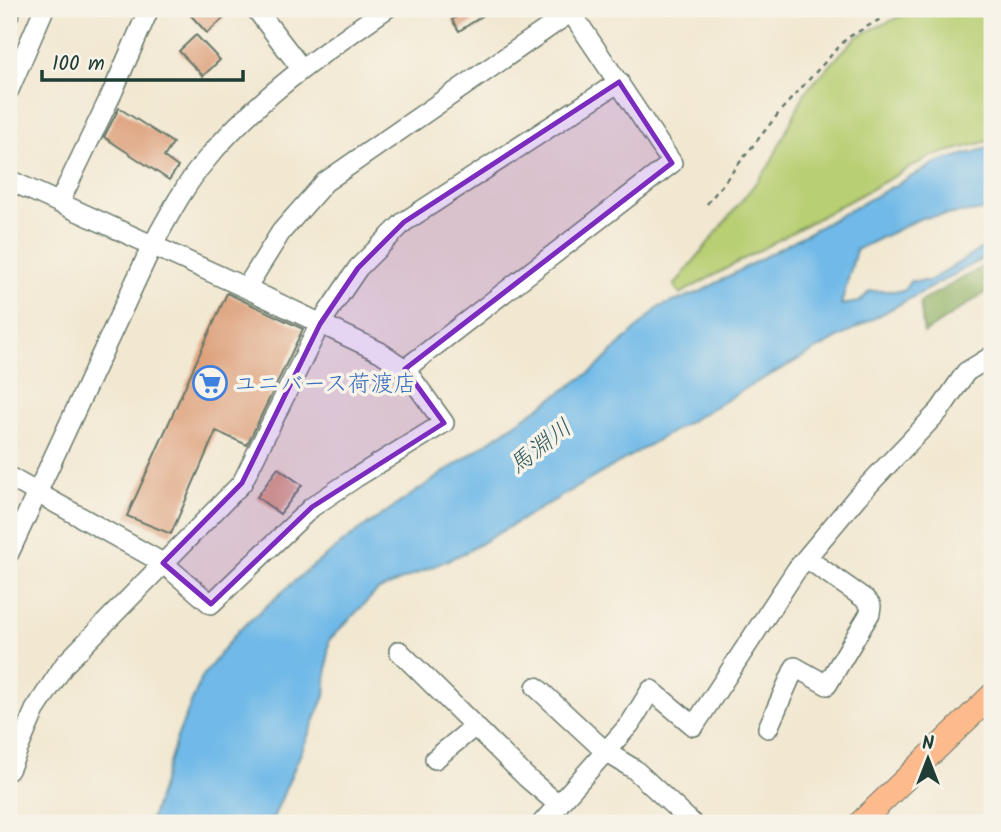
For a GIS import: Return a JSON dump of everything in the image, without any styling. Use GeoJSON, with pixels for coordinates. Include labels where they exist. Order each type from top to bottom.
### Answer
{"type":"FeatureCollection","features":[{"type":"Feature","properties":{"kind":"main road"},"geometry":{"type":"LineString","coordinates":[[860,823],[992,695]]}},
{"type":"Feature","properties":{"kind":"street"},"geometry":{"type":"LineString","coordinates":[[9,90],[44,9]]}},
{"type":"Feature","properties":{"kind":"street"},"geometry":{"type":"LineString","coordinates":[[59,202],[149,9]]}},
{"type":"Feature","properties":{"kind":"street"},"geometry":{"type":"LineString","coordinates":[[256,9],[301,68]]}},
{"type":"Feature","properties":{"kind":"street"},"geometry":{"type":"LineString","coordinates":[[9,553],[152,246],[204,162],[243,118],[301,68],[386,9]]}},
{"type":"Feature","properties":{"kind":"street"},"geometry":{"type":"LineString","coordinates":[[246,288],[281,232],[326,182],[570,11],[672,163],[405,369]]}},
{"type":"Feature","properties":{"kind":"street"},"geometry":{"type":"LineString","coordinates":[[9,770],[35,710],[65,664],[242,483],[320,324],[358,268],[404,222],[619,82]]}},
{"type":"Feature","properties":{"kind":"street"},"geometry":{"type":"LineString","coordinates":[[9,180],[380,352],[405,369],[444,423],[312,507],[211,604],[163,563],[9,477]]}},
{"type":"Feature","properties":{"kind":"street"},"geometry":{"type":"LineString","coordinates":[[542,823],[630,724],[651,690],[694,726],[807,558],[857,497],[940,410],[966,372],[992,356]]}},
{"type":"Feature","properties":{"kind":"street"},"geometry":{"type":"LineString","coordinates":[[768,728],[795,667],[827,685],[872,607],[865,599],[807,558]]}},
{"type":"Feature","properties":{"kind":"street"},"geometry":{"type":"LineString","coordinates":[[399,651],[527,778],[559,805]]}},
{"type":"Feature","properties":{"kind":"street"},"geometry":{"type":"LineString","coordinates":[[536,687],[606,752],[634,769],[692,823]]}},
{"type":"Feature","properties":{"kind":"street"},"geometry":{"type":"LineString","coordinates":[[435,759],[475,726]]}},
{"type":"Feature","properties":{"kind":"path"},"geometry":{"type":"LineString","coordinates":[[707,204],[782,109],[847,38],[898,9]]}},
{"type":"Feature","properties":{"kind":"highlighted area"},"geometry":{"type":"Polygon","coordinates":[[[619,82],[672,163],[405,369],[444,423],[312,507],[211,604],[163,563],[242,483],[320,324],[358,268],[404,222],[619,82]]]}},
{"type":"Feature","properties":{"kind":"green space"},"geometry":{"type":"Polygon","coordinates":[[[917,9],[992,9],[992,140],[929,157],[680,294],[674,286],[769,166],[806,91],[857,36],[917,9]]]}},
{"type":"Feature","properties":{"kind":"green space"},"geometry":{"type":"Polygon","coordinates":[[[992,262],[992,288],[924,333],[920,302],[992,262]]]}},
{"type":"Feature","properties":{"kind":"water","name":"馬淵川"},"geometry":{"type":"Polygon","coordinates":[[[992,147],[992,209],[921,218],[856,250],[841,305],[859,302],[870,291],[904,291],[910,281],[929,281],[992,242],[992,254],[757,382],[466,552],[377,591],[329,640],[325,696],[271,823],[150,823],[177,737],[202,677],[237,632],[305,572],[357,532],[595,369],[659,307],[700,292],[938,162],[992,147]]]}},
{"type":"Feature","properties":{"kind":"building"},"geometry":{"type":"Polygon","coordinates":[[[185,9],[218,9],[225,17],[207,33],[185,9]]]}},
{"type":"Feature","properties":{"kind":"building"},"geometry":{"type":"Polygon","coordinates":[[[450,9],[493,9],[459,31],[452,20],[456,17],[450,9]]]}},
{"type":"Feature","properties":{"kind":"building"},"geometry":{"type":"Polygon","coordinates":[[[196,35],[220,60],[203,76],[179,51],[196,35]]]}},
{"type":"Feature","properties":{"kind":"building"},"geometry":{"type":"Polygon","coordinates":[[[119,108],[173,143],[164,157],[178,167],[169,180],[104,137],[119,108]]]}},
{"type":"Feature","properties":{"kind":"building"},"geometry":{"type":"Polygon","coordinates":[[[227,293],[303,329],[247,445],[216,431],[171,534],[127,516],[227,293]]]}},
{"type":"Feature","properties":{"kind":"building"},"geometry":{"type":"Polygon","coordinates":[[[278,468],[302,485],[280,514],[257,497],[278,468]]]}},
{"type":"Feature","properties":{"kind":"railway"},"geometry":{"type":"LineString","coordinates":[[9,32],[19,9]]}},
{"type":"Feature","properties":{"kind":"place","name":"ユニバース荷渡店"},"geometry":{"type":"Point","coordinates":[210,383]}}]}
